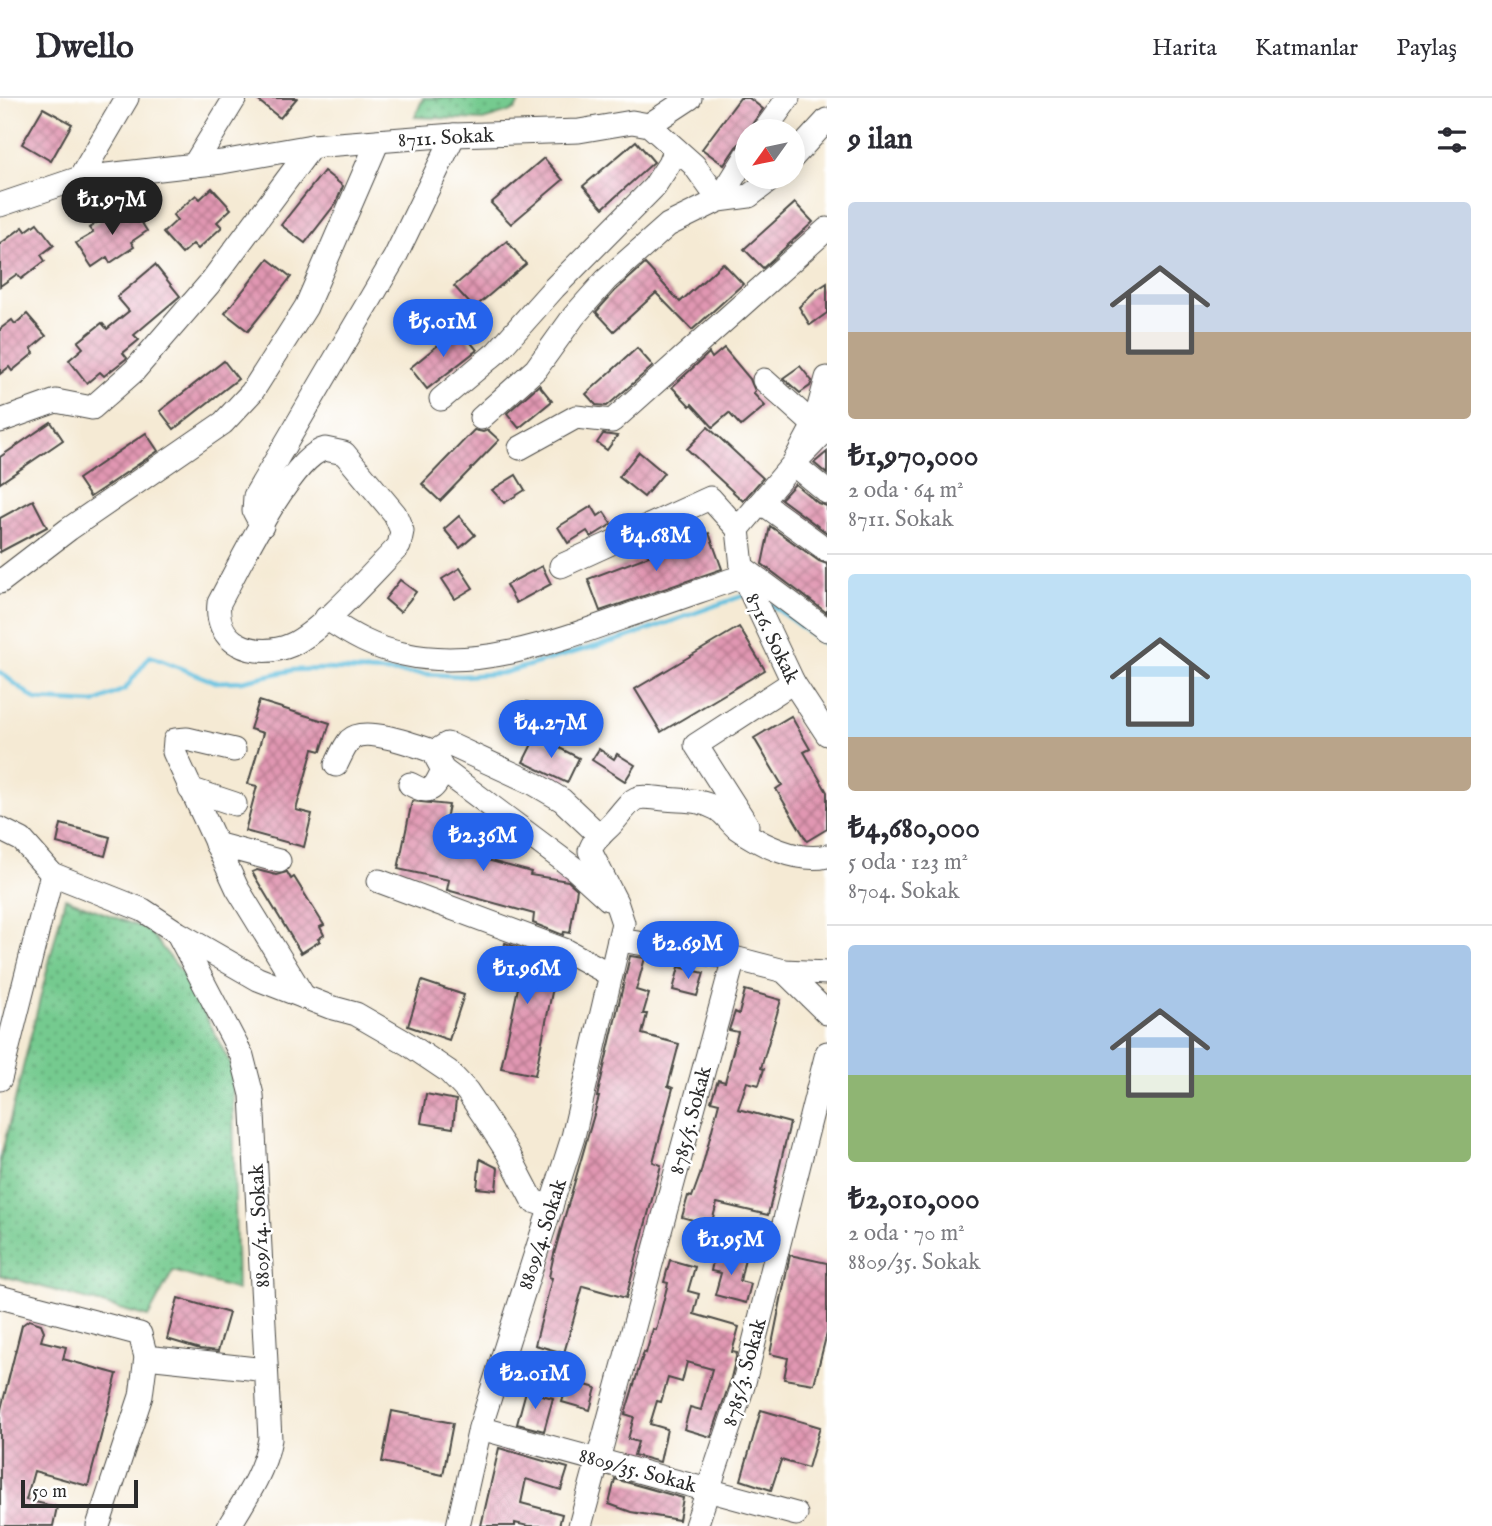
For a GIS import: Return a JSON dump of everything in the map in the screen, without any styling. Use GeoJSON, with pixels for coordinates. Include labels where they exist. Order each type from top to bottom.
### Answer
{"type":"FeatureCollection","features":[{"type":"Feature","properties":{"kind":"street"},"geometry":{"type":"LineString","coordinates":[[80,178],[127,98]]}},
{"type":"Feature","properties":{"kind":"street"},"geometry":{"type":"LineString","coordinates":[[194,165],[235,98]]}},
{"type":"Feature","properties":{"kind":"street"},"geometry":{"type":"LineString","coordinates":[[690,98],[649,125],[694,165],[719,200]]}},
{"type":"Feature","properties":{"kind":"street"},"geometry":{"type":"LineString","coordinates":[[773,119],[788,98]]}},
{"type":"Feature","properties":{"kind":"street"},"geometry":{"type":"LineString","coordinates":[[805,144],[827,120]]}},
{"type":"Feature","properties":{"kind":"street","name":"8711. Sokak"},"geometry":{"type":"LineString","coordinates":[[0,205],[80,178],[194,165],[312,146],[454,135],[579,131],[632,122],[649,125]]}},
{"type":"Feature","properties":{"kind":"street"},"geometry":{"type":"LineString","coordinates":[[262,526],[254,512],[256,496],[395,257],[454,135]]}},
{"type":"Feature","properties":{"kind":"street"},"geometry":{"type":"LineString","coordinates":[[0,582],[69,529],[223,423],[252,392],[306,307],[378,141]]}},
{"type":"Feature","properties":{"kind":"street"},"geometry":{"type":"LineString","coordinates":[[0,421],[56,401],[92,408],[135,371],[210,283],[312,146]]}},
{"type":"Feature","properties":{"kind":"street"},"geometry":{"type":"LineString","coordinates":[[441,399],[498,352],[554,289],[654,187],[675,149]]}},
{"type":"Feature","properties":{"kind":"street"},"geometry":{"type":"LineString","coordinates":[[719,200],[735,174]]}},
{"type":"Feature","properties":{"kind":"street"},"geometry":{"type":"LineString","coordinates":[[481,418],[536,369],[574,316],[606,279],[668,225],[719,200],[749,196],[758,189]]}},
{"type":"Feature","properties":{"kind":"street"},"geometry":{"type":"LineString","coordinates":[[520,448],[576,417],[612,421],[827,229]]}},
{"type":"Feature","properties":{"kind":"street"},"geometry":{"type":"LineString","coordinates":[[561,566],[710,498],[738,529],[793,464],[820,427],[827,378]]}},
{"type":"Feature","properties":{"kind":"street"},"geometry":{"type":"LineString","coordinates":[[764,380],[820,427]]}},
{"type":"Feature","properties":{"kind":"street"},"geometry":{"type":"LineString","coordinates":[[326,449],[344,453],[395,514],[402,531],[399,546],[326,618],[299,641],[273,650],[247,648],[231,640],[219,619],[219,603],[293,474],[310,455],[326,449]]}},
{"type":"Feature","properties":{"kind":"street"},"geometry":{"type":"LineString","coordinates":[[793,464],[827,492]]}},
{"type":"Feature","properties":{"kind":"street"},"geometry":{"type":"LineString","coordinates":[[761,502],[827,550]]}},
{"type":"Feature","properties":{"kind":"street","name":"8716. Sokak"},"geometry":{"type":"LineString","coordinates":[[738,529],[743,571],[793,682],[827,734]]}},
{"type":"Feature","properties":{"kind":"street"},"geometry":{"type":"LineString","coordinates":[[326,618],[352,635],[386,650],[424,658],[463,659],[550,642],[743,571],[827,630]]}},
{"type":"Feature","properties":{"kind":"street"},"geometry":{"type":"LineString","coordinates":[[756,838],[696,745],[793,682]]}},
{"type":"Feature","properties":{"kind":"street"},"geometry":{"type":"LineString","coordinates":[[336,765],[350,741],[358,736],[376,736],[400,741],[440,761],[575,869],[618,908]]}},
{"type":"Feature","properties":{"kind":"street"},"geometry":{"type":"LineString","coordinates":[[234,750],[187,739],[175,740],[174,752],[237,888],[304,997]]}},
{"type":"Feature","properties":{"kind":"street"},"geometry":{"type":"LineString","coordinates":[[410,784],[421,790],[428,790],[436,785],[443,745],[453,746],[533,783],[562,800],[600,835]]}},
{"type":"Feature","properties":{"kind":"street"},"geometry":{"type":"LineString","coordinates":[[190,789],[235,804]]}},
{"type":"Feature","properties":{"kind":"street"},"geometry":{"type":"LineString","coordinates":[[618,908],[590,852],[593,841],[629,802],[643,796],[679,801],[696,800],[719,810],[736,827],[778,849],[812,859],[827,856]]}},
{"type":"Feature","properties":{"kind":"street"},"geometry":{"type":"LineString","coordinates":[[0,829],[22,840],[52,874],[143,910],[258,979],[356,1014],[448,1071],[467,1091],[484,1116],[508,1153],[533,1201],[551,1208]]}},
{"type":"Feature","properties":{"kind":"street"},"geometry":{"type":"LineString","coordinates":[[216,844],[279,860]]}},
{"type":"Feature","properties":{"kind":"street"},"geometry":{"type":"LineString","coordinates":[[0,1079],[52,874]]}},
{"type":"Feature","properties":{"kind":"street"},"geometry":{"type":"LineString","coordinates":[[379,881],[568,951],[611,975]]}},
{"type":"Feature","properties":{"kind":"street","name":"8809/4. Sokak"},"geometry":{"type":"LineString","coordinates":[[457,1526],[480,1429],[573,1138],[623,923],[618,908]]}},
{"type":"Feature","properties":{"kind":"street","name":"8809/14. Sokak"},"geometry":{"type":"LineString","coordinates":[[178,933],[242,1056],[252,1096],[270,1439],[256,1483],[229,1526]]}},
{"type":"Feature","properties":{"kind":"street"},"geometry":{"type":"LineString","coordinates":[[619,940],[734,958],[785,971],[827,973]]}},
{"type":"Feature","properties":{"kind":"street","name":"8785/5. Sokak"},"geometry":{"type":"LineString","coordinates":[[580,1526],[734,958]]}},
{"type":"Feature","properties":{"kind":"street"},"geometry":{"type":"LineString","coordinates":[[785,971],[827,1013]]}},
{"type":"Feature","properties":{"kind":"street","name":"8785/3. Sokak"},"geometry":{"type":"LineString","coordinates":[[696,1526],[743,1386],[827,1053]]}},
{"type":"Feature","properties":{"kind":"street"},"geometry":{"type":"LineString","coordinates":[[0,1297],[140,1334],[146,1357],[141,1396],[97,1526]]}},
{"type":"Feature","properties":{"kind":"street"},"geometry":{"type":"LineString","coordinates":[[146,1357],[266,1370]]}},
{"type":"Feature","properties":{"kind":"street","name":"8809/35. Sokak"},"geometry":{"type":"LineString","coordinates":[[480,1429],[796,1514]]}},
{"type":"Feature","properties":{"kind":"green space"},"geometry":{"type":"Polygon","coordinates":[[[423,98],[521,98],[515,110],[483,120],[415,117],[423,98]]]}},
{"type":"Feature","properties":{"kind":"green space"},"geometry":{"type":"Polygon","coordinates":[[[65,898],[148,930],[185,976],[232,1067],[237,1290],[173,1271],[148,1317],[0,1275],[0,1160],[65,898]]]}},
{"type":"Feature","properties":{"kind":"building"},"geometry":{"type":"Polygon","coordinates":[[[255,98],[297,98],[280,118],[255,98]]]}},
{"type":"Feature","properties":{"kind":"building"},"geometry":{"type":"Polygon","coordinates":[[[740,98],[749,98],[763,109],[756,119],[735,119],[735,148],[724,165],[702,149],[740,98]]]}},
{"type":"Feature","properties":{"kind":"building"},"geometry":{"type":"Polygon","coordinates":[[[43,108],[72,124],[51,161],[22,144],[43,108]]]}},
{"type":"Feature","properties":{"kind":"building"},"geometry":{"type":"Polygon","coordinates":[[[636,141],[654,162],[603,208],[583,186],[636,141]]]}},
{"type":"Feature","properties":{"kind":"building"},"geometry":{"type":"Polygon","coordinates":[[[544,158],[563,180],[511,224],[491,203],[544,158]]]}},
{"type":"Feature","properties":{"kind":"building"},"geometry":{"type":"Polygon","coordinates":[[[324,171],[343,186],[336,203],[305,243],[281,225],[324,171]]]}},
{"type":"Feature","properties":{"kind":"building"},"geometry":{"type":"Polygon","coordinates":[[[212,188],[231,209],[217,222],[222,227],[198,249],[193,244],[182,254],[163,233],[177,220],[173,215],[196,195],[200,199],[212,188]]]}},
{"type":"Feature","properties":{"kind":"building"},"geometry":{"type":"Polygon","coordinates":[[[795,203],[813,222],[763,268],[744,249],[795,203]]]}},
{"type":"Feature","properties":{"kind":"building"},"geometry":{"type":"Polygon","coordinates":[[[132,207],[147,231],[131,242],[134,247],[110,263],[107,257],[92,267],[76,243],[93,233],[89,228],[114,211],[118,216],[132,207]]]}},
{"type":"Feature","properties":{"kind":"building"},"geometry":{"type":"Polygon","coordinates":[[[37,223],[54,245],[41,255],[45,261],[21,279],[17,274],[0,286],[0,244],[23,227],[26,231],[37,223]]]}},
{"type":"Feature","properties":{"kind":"building"},"geometry":{"type":"Polygon","coordinates":[[[507,241],[526,264],[474,308],[454,286],[507,241]]]}},
{"type":"Feature","properties":{"kind":"building"},"geometry":{"type":"Polygon","coordinates":[[[268,259],[291,277],[248,331],[225,313],[268,259]]]}},
{"type":"Feature","properties":{"kind":"building"},"geometry":{"type":"Polygon","coordinates":[[[723,263],[743,284],[692,330],[656,293],[614,331],[596,312],[645,264],[680,302],[723,263]]]}},
{"type":"Feature","properties":{"kind":"building"},"geometry":{"type":"Polygon","coordinates":[[[155,265],[180,296],[134,335],[139,340],[123,353],[127,358],[104,376],[100,372],[87,383],[69,360],[83,348],[78,342],[102,323],[107,329],[129,311],[117,297],[155,265]]]}},
{"type":"Feature","properties":{"kind":"building"},"geometry":{"type":"Polygon","coordinates":[[[827,283],[827,313],[810,325],[799,307],[827,283]]]}},
{"type":"Feature","properties":{"kind":"building"},"geometry":{"type":"Polygon","coordinates":[[[27,314],[46,336],[31,349],[34,353],[12,371],[9,367],[0,374],[0,329],[12,320],[15,324],[27,314]]]}},
{"type":"Feature","properties":{"kind":"building"},"geometry":{"type":"Polygon","coordinates":[[[459,328],[477,350],[427,389],[410,368],[459,328]]]}},
{"type":"Feature","properties":{"kind":"building"},"geometry":{"type":"Polygon","coordinates":[[[637,348],[653,366],[607,406],[596,405],[586,394],[637,348]]]}},
{"type":"Feature","properties":{"kind":"building"},"geometry":{"type":"Polygon","coordinates":[[[724,348],[750,379],[755,391],[753,393],[765,406],[741,426],[729,413],[713,427],[672,387],[709,353],[712,358],[724,348]]]}},
{"type":"Feature","properties":{"kind":"building"},"geometry":{"type":"Polygon","coordinates":[[[224,361],[238,379],[174,429],[160,411],[224,361]]]}},
{"type":"Feature","properties":{"kind":"building"},"geometry":{"type":"Polygon","coordinates":[[[800,366],[812,381],[810,386],[800,393],[783,378],[800,366]]]}},
{"type":"Feature","properties":{"kind":"building"},"geometry":{"type":"Polygon","coordinates":[[[539,385],[552,401],[519,428],[507,413],[539,385]]]}},
{"type":"Feature","properties":{"kind":"building"},"geometry":{"type":"Polygon","coordinates":[[[51,422],[63,440],[0,483],[0,457],[51,422]]]}},
{"type":"Feature","properties":{"kind":"building"},"geometry":{"type":"Polygon","coordinates":[[[708,427],[763,478],[743,501],[687,449],[708,427]]]}},
{"type":"Feature","properties":{"kind":"building"},"geometry":{"type":"Polygon","coordinates":[[[474,430],[488,430],[499,440],[440,501],[422,484],[474,430]]]}},
{"type":"Feature","properties":{"kind":"building"},"geometry":{"type":"Polygon","coordinates":[[[146,433],[158,451],[90,497],[78,479],[146,433]]]}},
{"type":"Feature","properties":{"kind":"building"},"geometry":{"type":"Polygon","coordinates":[[[603,434],[617,436],[607,450],[597,443],[603,434]]]}},
{"type":"Feature","properties":{"kind":"building"},"geometry":{"type":"Polygon","coordinates":[[[639,452],[664,473],[644,497],[619,477],[639,452]]]}},
{"type":"Feature","properties":{"kind":"building"},"geometry":{"type":"Polygon","coordinates":[[[827,452],[827,474],[814,463],[827,452]]]}},
{"type":"Feature","properties":{"kind":"building"},"geometry":{"type":"Polygon","coordinates":[[[516,475],[525,490],[504,503],[492,490],[516,475]]]}},
{"type":"Feature","properties":{"kind":"building"},"geometry":{"type":"Polygon","coordinates":[[[795,484],[818,503],[827,506],[827,533],[781,499],[795,484]]]}},
{"type":"Feature","properties":{"kind":"building"},"geometry":{"type":"Polygon","coordinates":[[[33,500],[47,527],[0,552],[0,518],[33,500]]]}},
{"type":"Feature","properties":{"kind":"building"},"geometry":{"type":"Polygon","coordinates":[[[592,506],[598,516],[604,512],[612,524],[591,537],[587,531],[568,543],[558,527],[592,506]]]}},
{"type":"Feature","properties":{"kind":"building"},"geometry":{"type":"Polygon","coordinates":[[[459,516],[475,535],[460,548],[444,529],[459,516]]]}},
{"type":"Feature","properties":{"kind":"building"},"geometry":{"type":"Polygon","coordinates":[[[770,526],[827,564],[827,613],[762,564],[770,526]]]}},
{"type":"Feature","properties":{"kind":"building"},"geometry":{"type":"Polygon","coordinates":[[[709,533],[722,569],[600,611],[588,579],[709,533]]]}},
{"type":"Feature","properties":{"kind":"building"},"geometry":{"type":"Polygon","coordinates":[[[542,566],[551,584],[516,603],[506,585],[542,566]]]}},
{"type":"Feature","properties":{"kind":"building"},"geometry":{"type":"Polygon","coordinates":[[[460,568],[473,588],[455,599],[442,579],[460,568]]]}},
{"type":"Feature","properties":{"kind":"building"},"geometry":{"type":"Polygon","coordinates":[[[400,580],[416,592],[400,612],[385,599],[400,580]]]}},
{"type":"Feature","properties":{"kind":"building"},"geometry":{"type":"Polygon","coordinates":[[[739,627],[765,670],[661,732],[635,689],[739,627]]]}},
{"type":"Feature","properties":{"kind":"building"},"geometry":{"type":"Polygon","coordinates":[[[259,701],[330,723],[321,751],[313,749],[296,810],[312,814],[304,847],[245,831],[257,786],[248,784],[263,733],[250,729],[259,701]]]}},
{"type":"Feature","properties":{"kind":"building"},"geometry":{"type":"Polygon","coordinates":[[[527,702],[553,712],[546,731],[520,721],[527,702]]]}},
{"type":"Feature","properties":{"kind":"building"},"geometry":{"type":"Polygon","coordinates":[[[791,716],[810,749],[804,752],[827,792],[827,829],[807,841],[776,789],[782,785],[754,738],[791,716]]]}},
{"type":"Feature","properties":{"kind":"building"},"geometry":{"type":"Polygon","coordinates":[[[536,736],[579,758],[567,783],[523,762],[536,736]]]}},
{"type":"Feature","properties":{"kind":"building"},"geometry":{"type":"Polygon","coordinates":[[[599,749],[614,759],[617,754],[635,765],[625,781],[592,760],[599,749]]]}},
{"type":"Feature","properties":{"kind":"building"},"geometry":{"type":"Polygon","coordinates":[[[412,801],[449,805],[440,847],[531,872],[530,875],[568,881],[577,889],[570,933],[564,932],[563,935],[533,923],[534,914],[447,890],[449,880],[398,869],[412,801]]]}},
{"type":"Feature","properties":{"kind":"building"},"geometry":{"type":"Polygon","coordinates":[[[61,824],[110,837],[105,856],[57,843],[61,824]]]}},
{"type":"Feature","properties":{"kind":"building"},"geometry":{"type":"Polygon","coordinates":[[[257,870],[276,875],[287,872],[291,879],[294,877],[324,925],[320,927],[324,935],[318,939],[320,941],[301,953],[252,872],[257,870]]]}},
{"type":"Feature","properties":{"kind":"building"},"geometry":{"type":"Polygon","coordinates":[[[505,943],[558,963],[535,1075],[501,1068],[519,983],[498,979],[505,943]]]}},
{"type":"Feature","properties":{"kind":"building"},"geometry":{"type":"Polygon","coordinates":[[[630,956],[645,958],[636,990],[649,994],[643,1014],[647,1014],[642,1034],[679,1044],[668,1086],[673,1088],[653,1162],[661,1165],[626,1298],[583,1286],[564,1353],[535,1345],[552,1278],[549,1277],[554,1254],[599,1097],[630,956]]]}},
{"type":"Feature","properties":{"kind":"building"},"geometry":{"type":"Polygon","coordinates":[[[679,967],[704,973],[697,996],[673,990],[679,967]]]}},
{"type":"Feature","properties":{"kind":"building"},"geometry":{"type":"Polygon","coordinates":[[[422,981],[464,995],[449,1040],[408,1026],[422,981]]]}},
{"type":"Feature","properties":{"kind":"building"},"geometry":{"type":"Polygon","coordinates":[[[745,990],[781,1000],[761,1068],[764,1069],[759,1085],[747,1082],[738,1109],[790,1123],[768,1215],[717,1203],[711,1225],[682,1217],[688,1196],[692,1197],[700,1175],[719,1103],[711,1101],[718,1080],[725,1082],[738,1032],[729,1030],[735,1012],[739,1014],[745,990]]]}},
{"type":"Feature","properties":{"kind":"building"},"geometry":{"type":"Polygon","coordinates":[[[426,1094],[456,1100],[453,1128],[421,1123],[426,1094]]]}},
{"type":"Feature","properties":{"kind":"building"},"geometry":{"type":"Polygon","coordinates":[[[480,1159],[498,1168],[496,1190],[477,1188],[480,1159]]]}},
{"type":"Feature","properties":{"kind":"building"},"geometry":{"type":"Polygon","coordinates":[[[715,1251],[745,1258],[740,1281],[751,1284],[746,1303],[715,1295],[721,1273],[711,1271],[715,1251]]]}},
{"type":"Feature","properties":{"kind":"building"},"geometry":{"type":"Polygon","coordinates":[[[790,1255],[827,1263],[827,1333],[814,1384],[784,1379],[788,1358],[770,1354],[790,1255]]]}},
{"type":"Feature","properties":{"kind":"building"},"geometry":{"type":"Polygon","coordinates":[[[670,1260],[695,1267],[688,1291],[699,1294],[694,1314],[739,1327],[732,1352],[737,1353],[730,1382],[711,1437],[684,1429],[690,1407],[701,1410],[712,1369],[687,1362],[682,1382],[668,1378],[661,1402],[657,1401],[650,1424],[667,1429],[660,1462],[634,1455],[638,1442],[628,1439],[634,1417],[625,1414],[644,1352],[646,1353],[653,1329],[656,1330],[668,1283],[664,1282],[670,1260]]]}},
{"type":"Feature","properties":{"kind":"building"},"geometry":{"type":"Polygon","coordinates":[[[178,1298],[229,1313],[218,1351],[200,1349],[167,1339],[178,1298]]]}},
{"type":"Feature","properties":{"kind":"building"},"geometry":{"type":"Polygon","coordinates":[[[29,1320],[41,1324],[44,1331],[41,1341],[66,1347],[63,1359],[117,1374],[88,1486],[34,1471],[26,1500],[57,1507],[53,1526],[0,1526],[0,1413],[22,1325],[29,1320]]]}},
{"type":"Feature","properties":{"kind":"building"},"geometry":{"type":"Polygon","coordinates":[[[568,1380],[596,1388],[590,1410],[562,1402],[568,1380]]]}},
{"type":"Feature","properties":{"kind":"building"},"geometry":{"type":"Polygon","coordinates":[[[526,1391],[553,1398],[544,1431],[517,1424],[526,1391]]]}},
{"type":"Feature","properties":{"kind":"building"},"geometry":{"type":"Polygon","coordinates":[[[761,1410],[820,1427],[808,1468],[781,1460],[771,1490],[741,1480],[761,1410]]]}},
{"type":"Feature","properties":{"kind":"building"},"geometry":{"type":"Polygon","coordinates":[[[392,1411],[453,1423],[443,1475],[382,1462],[392,1411]]]}},
{"type":"Feature","properties":{"kind":"building"},"geometry":{"type":"Polygon","coordinates":[[[499,1448],[568,1468],[561,1490],[526,1479],[521,1503],[562,1514],[559,1526],[528,1526],[515,1523],[515,1526],[481,1526],[499,1448]]]}},
{"type":"Feature","properties":{"kind":"building"},"geometry":{"type":"Polygon","coordinates":[[[615,1479],[683,1498],[679,1520],[631,1512],[609,1504],[615,1479]]]}},
{"type":"Feature","properties":{"kind":"waterway"},"geometry":{"type":"LineString","coordinates":[[0,672],[36,700],[94,703],[125,689],[150,656],[215,682],[242,681],[293,670],[327,669],[462,676],[503,673],[628,637],[745,595]]}},
{"type":"Feature","properties":{"kind":"waterway"},"geometry":{"type":"LineString","coordinates":[[765,600],[827,646]]}}]}
